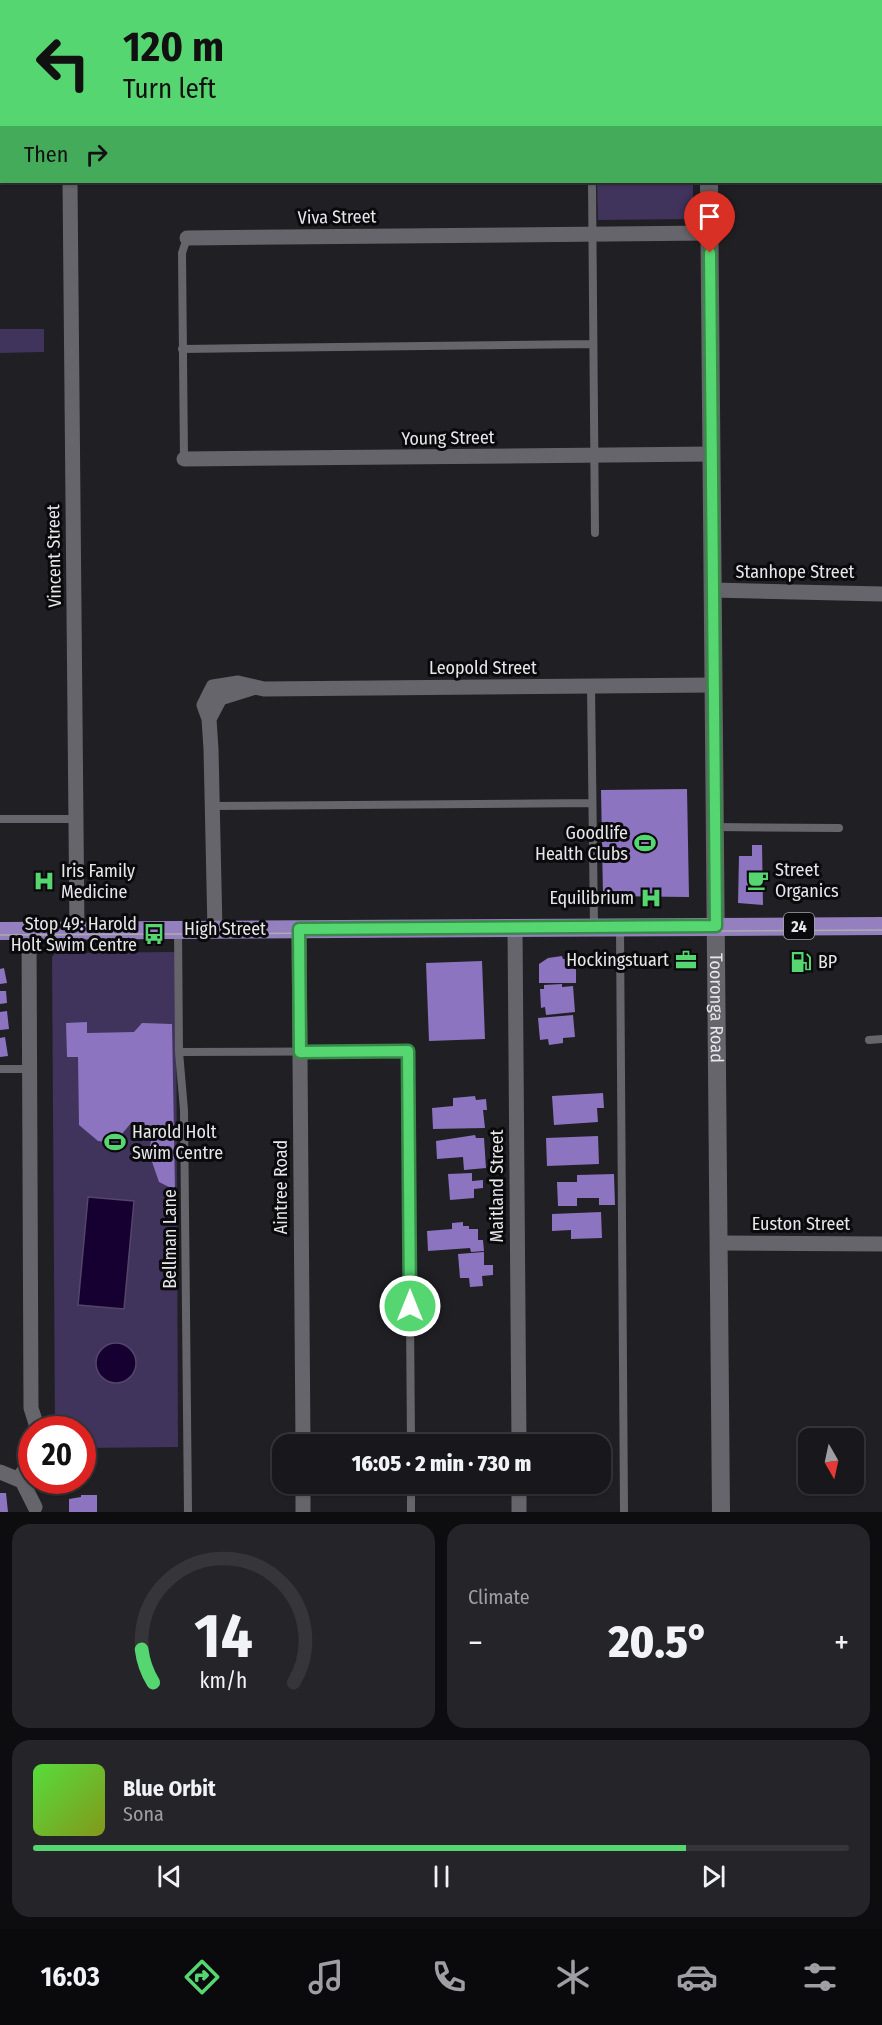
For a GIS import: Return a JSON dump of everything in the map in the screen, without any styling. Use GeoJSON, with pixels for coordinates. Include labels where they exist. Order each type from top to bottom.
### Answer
{"type":"FeatureCollection","features":[{"type":"Feature","properties":{"kind":"main road","name":"Tooronga Road"},"geometry":{"type":"LineString","coordinates":[[709,183],[721,1512]]}},
{"type":"Feature","properties":{"kind":"main road","name":"High Street"},"geometry":{"type":"LineString","coordinates":[[0,931],[882,927]]}},
{"type":"Feature","properties":{"kind":"street","name":"Vincent Street"},"geometry":{"type":"LineString","coordinates":[[70,183],[77,931]]}},
{"type":"Feature","properties":{"kind":"street","name":"Viva Street"},"geometry":{"type":"LineString","coordinates":[[187,238],[710,232]]}},
{"type":"Feature","properties":{"kind":"street","name":"Young Street"},"geometry":{"type":"LineString","coordinates":[[184,459],[712,454]]}},
{"type":"Feature","properties":{"kind":"street","name":"Stanhope Street"},"geometry":{"type":"LineString","coordinates":[[713,590],[880,592]]}},
{"type":"Feature","properties":{"kind":"street","name":"Leopold Street"},"geometry":{"type":"LineString","coordinates":[[215,930],[209,719],[216,693],[252,688],[714,686]]}},
{"type":"Feature","properties":{"kind":"street","name":"Maitland Street"},"geometry":{"type":"LineString","coordinates":[[515,927],[519,1434]]}},
{"type":"Feature","properties":{"kind":"street","name":"Aintree Road"},"geometry":{"type":"LineString","coordinates":[[299,929],[303,1434]]}},
{"type":"Feature","properties":{"kind":"street"},"geometry":{"type":"LineString","coordinates":[[29,931],[31,1408],[34,1416]]}},
{"type":"Feature","properties":{"kind":"street","name":"Euston Street"},"geometry":{"type":"LineString","coordinates":[[719,1243],[882,1244]]}},
{"type":"Feature","properties":{"kind":"street"},"geometry":{"type":"LineString","coordinates":[[0,1470],[18,1472]]}},
{"type":"Feature","properties":{"kind":"street"},"geometry":{"type":"LineString","coordinates":[[29,1494],[35,1510]]}},
{"type":"Feature","properties":{"kind":"street"},"geometry":{"type":"LineString","coordinates":[[303,1494],[303,1512]]}},
{"type":"Feature","properties":{"kind":"street"},"geometry":{"type":"LineString","coordinates":[[519,1494],[519,1512]]}},
{"type":"Feature","properties":{"kind":"lane"},"geometry":{"type":"LineString","coordinates":[[592,183],[595,533]]}},
{"type":"Feature","properties":{"kind":"lane","name":"Viva Street"},"geometry":{"type":"LineString","coordinates":[[184,459],[182,253],[187,238]]}},
{"type":"Feature","properties":{"kind":"lane"},"geometry":{"type":"LineString","coordinates":[[182,349],[593,344]]}},
{"type":"Feature","properties":{"kind":"lane"},"geometry":{"type":"LineString","coordinates":[[591,686],[594,927]]}},
{"type":"Feature","properties":{"kind":"lane"},"geometry":{"type":"LineString","coordinates":[[211,806],[592,803]]}},
{"type":"Feature","properties":{"kind":"lane"},"geometry":{"type":"LineString","coordinates":[[0,819],[76,819]]}},
{"type":"Feature","properties":{"kind":"lane"},"geometry":{"type":"LineString","coordinates":[[715,827],[839,828]]}},
{"type":"Feature","properties":{"kind":"lane"},"geometry":{"type":"LineString","coordinates":[[620,927],[624,1512]]}},
{"type":"Feature","properties":{"kind":"lane","name":"Bellman Lane"},"geometry":{"type":"LineString","coordinates":[[178,930],[179,1052],[184,1110],[188,1512]]}},
{"type":"Feature","properties":{"kind":"lane"},"geometry":{"type":"LineString","coordinates":[[869,1040],[882,1040]]}},
{"type":"Feature","properties":{"kind":"lane"},"geometry":{"type":"LineString","coordinates":[[179,1052],[408,1051],[411,1434]]}},
{"type":"Feature","properties":{"kind":"lane"},"geometry":{"type":"LineString","coordinates":[[0,1069],[28,1069]]}},
{"type":"Feature","properties":{"kind":"lane"},"geometry":{"type":"LineString","coordinates":[[411,1494],[411,1512]]}},
{"type":"Feature","properties":{"kind":"shaded area"},"geometry":{"type":"Polygon","coordinates":[[[597,183],[693,183],[693,219],[598,220],[597,183]]]}},
{"type":"Feature","properties":{"kind":"shaded area"},"geometry":{"type":"Polygon","coordinates":[[[0,329],[44,329],[44,352],[0,353],[0,329]]]}},
{"type":"Feature","properties":{"kind":"shaded area","name":"Harold Holt Swim Centre"},"geometry":{"type":"Polygon","coordinates":[[[176,952],[178,1447],[96,1448],[96,1416],[55,1416],[52,957],[55,953],[176,952]]]}},
{"type":"Feature","properties":{"kind":"shaded area"},"geometry":{"type":"Polygon","coordinates":[[[88,1197],[134,1201],[124,1309],[78,1305],[88,1197]]]}},
{"type":"Feature","properties":{"kind":"shaded area"},"geometry":{"type":"Polygon","coordinates":[[[116,1343],[124,1344],[130,1349],[135,1355],[135,1371],[130,1377],[124,1382],[116,1383],[108,1382],[102,1377],[97,1371],[96,1363],[97,1355],[102,1349],[108,1344],[116,1343]]]}},
{"type":"Feature","properties":{"kind":"building","name":"Goodlife Health Clubs"},"geometry":{"type":"Polygon","coordinates":[[[687,789],[689,897],[603,896],[601,790],[687,789]]]}},
{"type":"Feature","properties":{"kind":"building"},"geometry":{"type":"Polygon","coordinates":[[[752,845],[762,845],[763,905],[738,903],[739,856],[752,856],[752,845]]]}},
{"type":"Feature","properties":{"kind":"building"},"geometry":{"type":"Polygon","coordinates":[[[562,956],[563,959],[576,959],[576,983],[539,983],[539,964],[548,958],[562,956]]]}},
{"type":"Feature","properties":{"kind":"building"},"geometry":{"type":"Polygon","coordinates":[[[482,961],[485,1039],[429,1041],[426,963],[482,961]]]}},
{"type":"Feature","properties":{"kind":"building"},"geometry":{"type":"Polygon","coordinates":[[[4,968],[7,983],[0,984],[0,969],[4,968]]]}},
{"type":"Feature","properties":{"kind":"building"},"geometry":{"type":"Polygon","coordinates":[[[562,984],[562,987],[573,986],[575,1012],[546,1015],[545,1007],[541,1008],[540,989],[544,989],[544,985],[562,984]]]}},
{"type":"Feature","properties":{"kind":"building"},"geometry":{"type":"Polygon","coordinates":[[[0,991],[6,991],[7,1003],[0,1004],[0,991]]]}},
{"type":"Feature","properties":{"kind":"building"},"geometry":{"type":"Polygon","coordinates":[[[7,1011],[9,1029],[0,1030],[0,1012],[7,1011]]]}},
{"type":"Feature","properties":{"kind":"building"},"geometry":{"type":"Polygon","coordinates":[[[573,1015],[575,1037],[563,1038],[563,1043],[549,1045],[548,1039],[540,1040],[538,1018],[573,1015]]]}},
{"type":"Feature","properties":{"kind":"building"},"geometry":{"type":"Polygon","coordinates":[[[87,1022],[87,1033],[134,1032],[142,1023],[172,1024],[175,1190],[159,1182],[149,1153],[151,1140],[144,1122],[132,1122],[121,1135],[106,1142],[98,1141],[79,1125],[78,1057],[67,1057],[66,1023],[87,1022]]]}},
{"type":"Feature","properties":{"kind":"building"},"geometry":{"type":"Polygon","coordinates":[[[5,1037],[8,1056],[0,1057],[0,1038],[5,1037]]]}},
{"type":"Feature","properties":{"kind":"building"},"geometry":{"type":"Polygon","coordinates":[[[603,1093],[604,1108],[597,1108],[598,1122],[554,1125],[552,1096],[603,1093]]]}},
{"type":"Feature","properties":{"kind":"building"},"geometry":{"type":"Polygon","coordinates":[[[475,1096],[476,1100],[486,1099],[487,1110],[483,1110],[485,1128],[433,1129],[432,1108],[453,1106],[453,1098],[475,1096]]]}},
{"type":"Feature","properties":{"kind":"building"},"geometry":{"type":"Polygon","coordinates":[[[475,1135],[476,1138],[484,1138],[486,1168],[464,1170],[463,1157],[437,1159],[436,1141],[475,1135]]]}},
{"type":"Feature","properties":{"kind":"building"},"geometry":{"type":"Polygon","coordinates":[[[598,1136],[599,1164],[547,1166],[546,1138],[598,1136]]]}},
{"type":"Feature","properties":{"kind":"building"},"geometry":{"type":"Polygon","coordinates":[[[472,1173],[472,1181],[483,1180],[483,1188],[474,1189],[474,1198],[450,1200],[448,1174],[472,1173]]]}},
{"type":"Feature","properties":{"kind":"building"},"geometry":{"type":"Polygon","coordinates":[[[614,1174],[615,1205],[599,1205],[599,1198],[577,1198],[577,1206],[558,1206],[557,1182],[577,1182],[577,1175],[614,1174]]]}},
{"type":"Feature","properties":{"kind":"building"},"geometry":{"type":"Polygon","coordinates":[[[601,1212],[602,1238],[571,1239],[571,1230],[552,1231],[552,1214],[601,1212]]]}},
{"type":"Feature","properties":{"kind":"building"},"geometry":{"type":"Polygon","coordinates":[[[463,1222],[463,1226],[469,1226],[469,1229],[478,1229],[478,1240],[483,1240],[484,1251],[471,1252],[470,1248],[428,1251],[427,1231],[452,1229],[452,1223],[463,1222]]]}},
{"type":"Feature","properties":{"kind":"building"},"geometry":{"type":"Polygon","coordinates":[[[484,1252],[484,1265],[493,1265],[493,1275],[482,1276],[483,1286],[470,1287],[469,1278],[460,1278],[458,1254],[484,1252]]]}},
{"type":"Feature","properties":{"kind":"building"},"geometry":{"type":"Polygon","coordinates":[[[0,1493],[6,1493],[8,1512],[0,1512],[0,1493]]]}},
{"type":"Feature","properties":{"kind":"building"},"geometry":{"type":"Polygon","coordinates":[[[81,1495],[97,1495],[97,1512],[69,1512],[69,1499],[81,1497],[81,1495]]]}},
{"type":"Feature","properties":{"kind":"tram line"},"geometry":{"type":"LineString","coordinates":[[0,935],[882,930]]}},
{"type":"Feature","properties":{"kind":"place","name":"Goodlife Health Clubs"},"geometry":{"type":"Point","coordinates":[645,843]}},
{"type":"Feature","properties":{"kind":"place","name":"Street Organics"},"geometry":{"type":"Point","coordinates":[758,880]}},
{"type":"Feature","properties":{"kind":"place","name":"Iris Family Medicine"},"geometry":{"type":"Point","coordinates":[44,881]}},
{"type":"Feature","properties":{"kind":"place","name":"Equilibrium"},"geometry":{"type":"Point","coordinates":[651,898]}},
{"type":"Feature","properties":{"kind":"place","name":"Stop 49: Harold Holt Swim Centre"},"geometry":{"type":"Point","coordinates":[154,934]}},
{"type":"Feature","properties":{"kind":"place","name":"Hockingstuart"},"geometry":{"type":"Point","coordinates":[686,960]}},
{"type":"Feature","properties":{"kind":"place","name":"BP"},"geometry":{"type":"Point","coordinates":[801,962]}},
{"type":"Feature","properties":{"kind":"place","name":"Harold Holt Swim Centre"},"geometry":{"type":"Point","coordinates":[115,1142]}},
{"type":"Feature","properties":{"kind":"route"},"geometry":{"type":"LineString","coordinates":[[410,1306],[408,1051],[300,1052],[299,929],[716,926],[710,253]]}}]}
